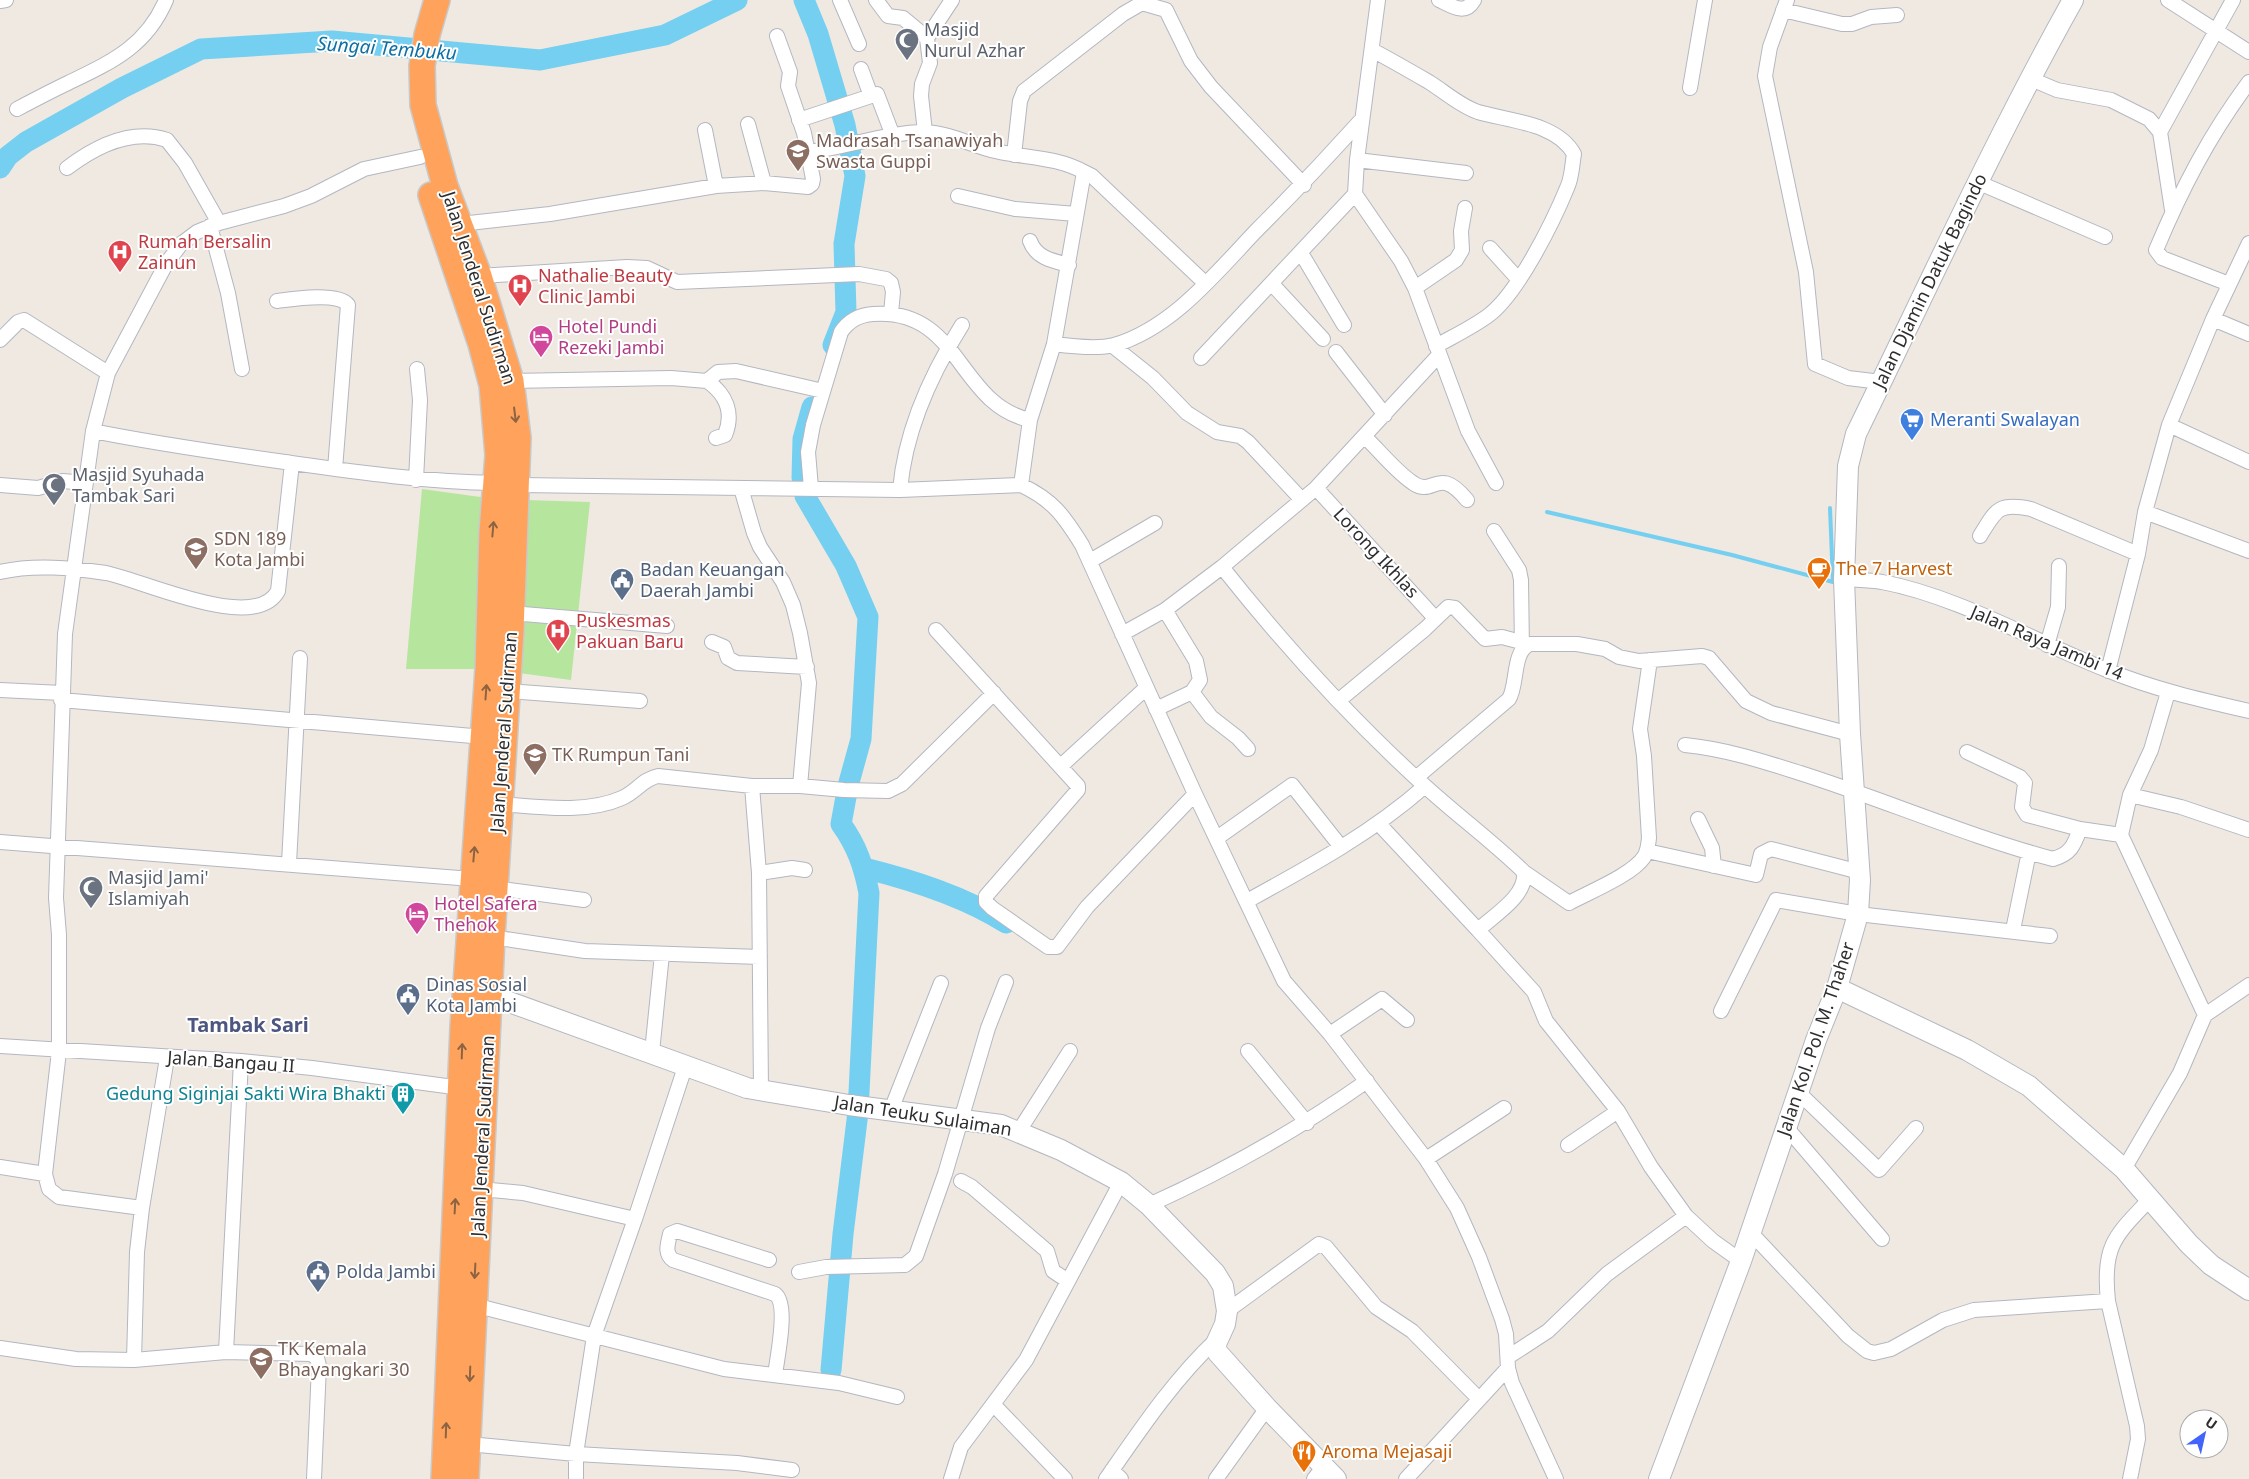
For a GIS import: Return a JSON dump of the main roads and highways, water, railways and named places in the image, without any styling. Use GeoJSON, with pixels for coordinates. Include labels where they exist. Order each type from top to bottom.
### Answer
{"type":"FeatureCollection","features":[{"type":"Feature","properties":{"kind":"highway","name":"Jalan Jenderal Sudirman"},"geometry":{"type":"LineString","coordinates":[[422,0],[420,33],[408,104],[420,157],[460,224],[479,276],[511,381],[518,438],[507,484],[492,532],[504,625],[508,691],[500,804],[484,884],[461,1088],[470,1152],[480,1189],[444,1479]]}},
{"type":"Feature","properties":{"kind":"highway","name":"Jalan Jenderal Sudirman"},"geometry":{"type":"LineString","coordinates":[[420,33],[437,0]]}},
{"type":"Feature","properties":{"kind":"highway","name":"Jalan Jenderal Sudirman"},"geometry":{"type":"LineString","coordinates":[[414,64],[438,188],[492,385],[497,429],[507,484]]}},
{"type":"Feature","properties":{"kind":"highway","name":"Jalan Jenderal Sudirman"},"geometry":{"type":"LineString","coordinates":[[466,1479],[468,1444],[465,1318],[470,1152],[490,995],[492,937],[484,884],[484,737],[504,625]]}},
{"type":"Feature","properties":{"kind":"waterway","name":"Sungai Tembuku"},"geometry":{"type":"LineString","coordinates":[[0,168],[8,156],[26,142],[122,88],[201,49],[332,41],[540,60],[665,35],[737,0]]}},
{"type":"Feature","properties":{"kind":"waterway"},"geometry":{"type":"LineString","coordinates":[[804,0],[818,34],[845,125],[855,176],[844,244],[846,312],[833,345]]}},
{"type":"Feature","properties":{"kind":"waterway"},"geometry":{"type":"LineString","coordinates":[[802,478],[803,439],[812,407]]}},
{"type":"Feature","properties":{"kind":"waterway"},"geometry":{"type":"LineString","coordinates":[[805,496],[846,566],[868,617],[861,739],[848,786],[841,824],[859,857],[869,893],[858,1112],[843,1234],[831,1370]]}},
{"type":"Feature","properties":{"kind":"waterway"},"geometry":{"type":"LineString","coordinates":[[1547,512],[1732,555],[1833,582],[1830,508]]}},
{"type":"Feature","properties":{"kind":"waterway"},"geometry":{"type":"LineString","coordinates":[[864,868],[937,890],[990,913],[1006,923]]}},
{"type":"Feature","properties":{"kind":"place","name":"Masjid Nurul Azhar"},"geometry":{"type":"Point","coordinates":[907,61]}},
{"type":"Feature","properties":{"kind":"place","name":"Madrasah Tsanawiyah Swasta Guppi"},"geometry":{"type":"Point","coordinates":[798,172]}},
{"type":"Feature","properties":{"kind":"place","name":"Rumah Bersalin Zainun"},"geometry":{"type":"Point","coordinates":[120,273]}},
{"type":"Feature","properties":{"kind":"place","name":"Nathalie Beauty Clinic Jambi"},"geometry":{"type":"Point","coordinates":[520,307]}},
{"type":"Feature","properties":{"kind":"place","name":"Hotel Pundi Rezeki Jambi"},"geometry":{"type":"Point","coordinates":[541,358]}},
{"type":"Feature","properties":{"kind":"place","name":"Meranti Swalayan"},"geometry":{"type":"Point","coordinates":[1912,441]}},
{"type":"Feature","properties":{"kind":"place","name":"Masjid Syuhada Tambak Sari"},"geometry":{"type":"Point","coordinates":[54,506]}},
{"type":"Feature","properties":{"kind":"place","name":"SDN 189 Kota Jambi"},"geometry":{"type":"Point","coordinates":[196,570]}},
{"type":"Feature","properties":{"kind":"place","name":"The 7 Harvest"},"geometry":{"type":"Point","coordinates":[1819,590]}},
{"type":"Feature","properties":{"kind":"place","name":"Badan Keuangan Daerah Jambi"},"geometry":{"type":"Point","coordinates":[622,601]}},
{"type":"Feature","properties":{"kind":"place","name":"Puskesmas Pakuan Baru"},"geometry":{"type":"Point","coordinates":[558,652]}},
{"type":"Feature","properties":{"kind":"place","name":"TK Rumpun Tani"},"geometry":{"type":"Point","coordinates":[535,776]}},
{"type":"Feature","properties":{"kind":"place","name":"Masjid Jami' Islamiyah"},"geometry":{"type":"Point","coordinates":[91,909]}},
{"type":"Feature","properties":{"kind":"place","name":"Hotel Safera Thehok"},"geometry":{"type":"Point","coordinates":[417,935]}},
{"type":"Feature","properties":{"kind":"place","name":"Dinas Sosial Kota Jambi"},"geometry":{"type":"Point","coordinates":[408,1016]}},
{"type":"Feature","properties":{"kind":"place","name":"Gedung Siginjai Sakti Wira Bhakti"},"geometry":{"type":"Point","coordinates":[403,1115]}},
{"type":"Feature","properties":{"kind":"place","name":"Polda Jambi"},"geometry":{"type":"Point","coordinates":[318,1293]}},
{"type":"Feature","properties":{"kind":"place","name":"TK Kemala Bhayangkari 30"},"geometry":{"type":"Point","coordinates":[261,1380]}},
{"type":"Feature","properties":{"kind":"place","name":"Aroma Mejasaji"},"geometry":{"type":"Point","coordinates":[1304,1473]}},
{"type":"Feature","properties":{"kind":"district","name":"Tambak Sari"},"geometry":{"type":"Point","coordinates":[248,1025]}}]}
